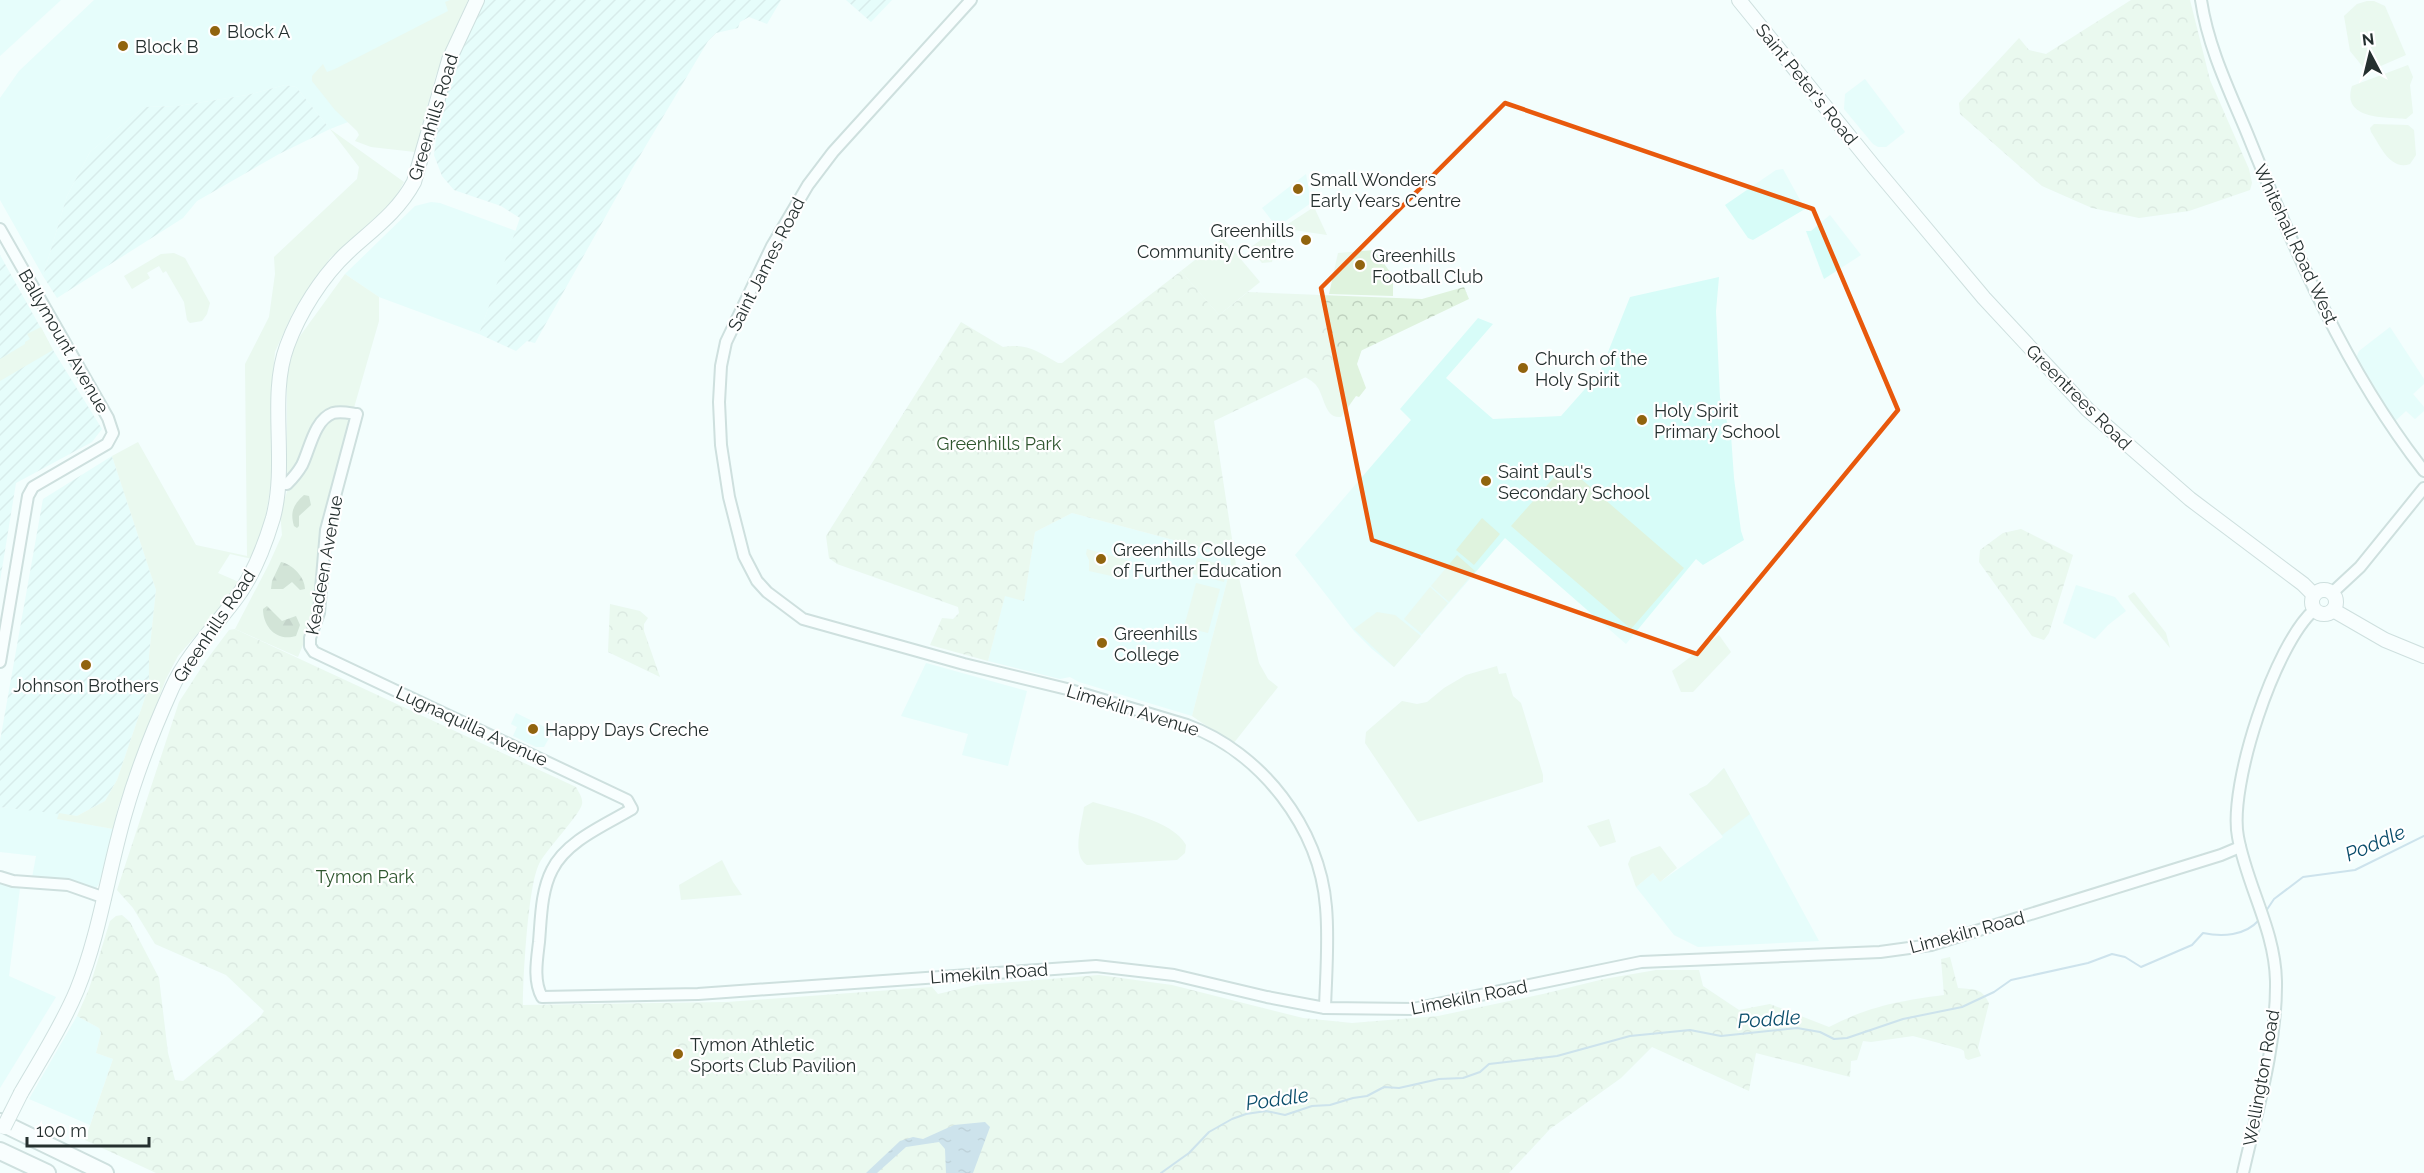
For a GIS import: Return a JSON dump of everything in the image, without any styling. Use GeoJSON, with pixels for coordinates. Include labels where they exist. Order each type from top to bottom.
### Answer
{"type":"FeatureCollection","features":[{"type":"Feature","properties":{"kind":"highway"},"geometry":{"type":"LineString","coordinates":[[0,1120],[105,1173]]}},
{"type":"Feature","properties":{"kind":"highway"},"geometry":{"type":"LineString","coordinates":[[0,1150],[47,1173]]}},
{"type":"Feature","properties":{"kind":"main road","name":"Greenhills Road"},"geometry":{"type":"LineString","coordinates":[[0,1136],[66,1014],[77,989],[105,898],[128,801],[169,694],[189,657],[236,600],[256,565],[274,515],[279,484],[280,378],[286,347],[306,309],[336,264],[385,220],[407,196],[414,182],[449,60],[477,0]]}},
{"type":"Feature","properties":{"kind":"main road","name":"Saint Peter's Road"},"geometry":{"type":"LineString","coordinates":[[1739,0],[1875,168]]}},
{"type":"Feature","properties":{"kind":"main road","name":"Greentrees Road"},"geometry":{"type":"LineString","coordinates":[[1875,168],[1984,298],[2088,410],[2172,484],[2303,584],[2314,595]]}},
{"type":"Feature","properties":{"kind":"main road"},"geometry":{"type":"LineString","coordinates":[[2323,590],[2332,593],[2336,601],[2333,610],[2325,615],[2314,610],[2312,604],[2314,595],[2323,590]]}},
{"type":"Feature","properties":{"kind":"main road"},"geometry":{"type":"LineString","coordinates":[[2333,610],[2385,640],[2424,656]]}},
{"type":"Feature","properties":{"kind":"street","name":"Saint James Road"},"geometry":{"type":"LineString","coordinates":[[923,652],[803,619],[779,603],[757,581],[744,556],[725,480],[720,419],[721,366],[726,342],[798,199],[832,152],[971,0]]}},
{"type":"Feature","properties":{"kind":"street","name":"Whitehall Road West"},"geometry":{"type":"LineString","coordinates":[[2201,0],[2208,36],[2216,60],[2311,284],[2375,401],[2424,471]]}},
{"type":"Feature","properties":{"kind":"street","name":"Ballymount Avenue"},"geometry":{"type":"LineString","coordinates":[[0,229],[108,418],[113,433],[107,444],[33,487],[28,496],[0,662]]}},
{"type":"Feature","properties":{"kind":"street","name":"Keadeen Avenue"},"geometry":{"type":"LineString","coordinates":[[279,484],[287,484],[295,476],[317,429],[327,416],[336,412],[357,414],[326,530],[319,613],[310,646]]}},
{"type":"Feature","properties":{"kind":"street"},"geometry":{"type":"LineString","coordinates":[[2332,593],[2360,567],[2424,489]]}},
{"type":"Feature","properties":{"kind":"street","name":"Wellington Road"},"geometry":{"type":"LineString","coordinates":[[2243,1173],[2268,1060],[2276,994],[2275,968],[2266,925],[2245,868],[2237,834],[2237,804],[2248,746],[2288,642],[2314,610]]}},
{"type":"Feature","properties":{"kind":"street","name":"Lugnaquilla Avenue"},"geometry":{"type":"LineString","coordinates":[[310,646],[314,652],[627,800],[632,809],[575,844],[561,856],[552,870],[544,892],[536,973],[542,997]]}},
{"type":"Feature","properties":{"kind":"street","name":"Limekiln Avenue"},"geometry":{"type":"LineString","coordinates":[[923,652],[1067,689],[1187,725],[1205,733],[1249,762],[1266,778],[1292,811],[1306,835],[1318,867],[1326,907],[1325,1008]]}},
{"type":"Feature","properties":{"kind":"street","name":"Limekiln Road"},"geometry":{"type":"LineString","coordinates":[[542,997],[698,994],[1096,966],[1174,975],[1267,998],[1325,1008],[1383,1010],[1423,1008],[1623,965],[1659,960],[1880,952],[1932,945],[2221,855],[2240,847]]}},
{"type":"Feature","properties":{"kind":"street"},"geometry":{"type":"LineString","coordinates":[[0,877],[13,881],[69,885],[105,898]]}},
{"type":"Feature","properties":{"kind":"highlighted area"},"geometry":{"type":"Polygon","coordinates":[[[1505,103],[1813,209],[1898,410],[1697,654],[1372,540],[1321,288],[1505,103]]]}},
{"type":"Feature","properties":{"kind":"shaded area"},"geometry":{"type":"Polygon","coordinates":[[[0,0],[61,0],[0,56],[0,0]]]}},
{"type":"Feature","properties":{"kind":"shaded area"},"geometry":{"type":"Polygon","coordinates":[[[94,0],[467,0],[348,122],[330,129],[296,87],[285,85],[247,95],[178,106],[144,107],[90,152],[67,196],[43,276],[0,200],[0,98],[19,71],[94,0]]]}},
{"type":"Feature","properties":{"kind":"shaded area"},"geometry":{"type":"Polygon","coordinates":[[[479,0],[781,0],[767,24],[749,17],[740,22],[738,28],[716,33],[708,41],[632,169],[535,343],[527,341],[516,351],[479,334],[520,218],[501,206],[454,190],[442,176],[434,155],[440,111],[447,83],[479,0]]]}},
{"type":"Feature","properties":{"kind":"shaded area"},"geometry":{"type":"Polygon","coordinates":[[[846,0],[892,0],[871,22],[846,0]]]}},
{"type":"Feature","properties":{"kind":"shaded area"},"geometry":{"type":"Polygon","coordinates":[[[1865,79],[1905,132],[1886,147],[1873,144],[1844,109],[1845,94],[1865,79]]]}},
{"type":"Feature","properties":{"kind":"shaded area"},"geometry":{"type":"Polygon","coordinates":[[[285,85],[296,87],[330,129],[279,154],[197,201],[183,218],[57,298],[43,276],[67,196],[90,152],[144,107],[178,106],[247,95],[285,85]]]}},
{"type":"Feature","properties":{"kind":"shaded area"},"geometry":{"type":"Polygon","coordinates":[[[1783,169],[1805,209],[1753,240],[1748,238],[1725,205],[1776,170],[1783,169]]]}},
{"type":"Feature","properties":{"kind":"shaded area","name":"Small Wonders Early Years Centre"},"geometry":{"type":"Polygon","coordinates":[[[1306,174],[1311,203],[1277,227],[1262,208],[1306,174]]]}},
{"type":"Feature","properties":{"kind":"shaded area"},"geometry":{"type":"Polygon","coordinates":[[[431,202],[440,203],[516,231],[479,334],[379,297],[345,274],[415,206],[431,202]]]}},
{"type":"Feature","properties":{"kind":"shaded area"},"geometry":{"type":"Polygon","coordinates":[[[1830,215],[1861,255],[1824,279],[1806,231],[1811,231],[1830,215]]]}},
{"type":"Feature","properties":{"kind":"shaded area"},"geometry":{"type":"Polygon","coordinates":[[[0,255],[53,350],[102,429],[92,442],[16,483],[0,581],[0,255]]]}},
{"type":"Feature","properties":{"kind":"shaded area","name":"Saint Paul's Secondary School"},"geometry":{"type":"Polygon","coordinates":[[[1719,277],[1716,311],[1720,398],[1731,435],[1734,478],[1744,540],[1703,565],[1696,559],[1626,644],[1505,538],[1394,667],[1372,649],[1354,631],[1295,555],[1411,420],[1400,409],[1478,318],[1493,324],[1446,378],[1493,419],[1561,416],[1600,372],[1630,297],[1719,277]]]}},
{"type":"Feature","properties":{"kind":"shaded area"},"geometry":{"type":"Polygon","coordinates":[[[2390,327],[2424,379],[2424,384],[2413,394],[2424,407],[2424,411],[2415,419],[2406,411],[2394,422],[2356,358],[2359,351],[2390,327]]]}},
{"type":"Feature","properties":{"kind":"shaded area"},"geometry":{"type":"Polygon","coordinates":[[[112,456],[156,590],[149,656],[149,686],[117,780],[105,801],[77,816],[0,807],[0,741],[43,499],[112,456]]]}},
{"type":"Feature","properties":{"kind":"shaded area","name":"Greenhills College"},"geometry":{"type":"Polygon","coordinates":[[[1072,513],[1230,555],[1231,566],[1192,716],[1079,682],[1070,677],[1060,679],[988,661],[1005,595],[1024,600],[1035,532],[1072,513]]]}},
{"type":"Feature","properties":{"kind":"shaded area"},"geometry":{"type":"Polygon","coordinates":[[[2076,585],[2115,597],[2126,611],[2095,639],[2063,623],[2076,585]]]}},
{"type":"Feature","properties":{"kind":"shaded area"},"geometry":{"type":"Polygon","coordinates":[[[926,663],[1027,691],[1008,766],[962,755],[968,734],[901,716],[926,663]]]}},
{"type":"Feature","properties":{"kind":"shaded area","name":"Happy Days Creche"},"geometry":{"type":"Polygon","coordinates":[[[516,713],[553,731],[544,747],[536,747],[513,736],[517,727],[511,724],[516,713]]]}},
{"type":"Feature","properties":{"kind":"shaded area"},"geometry":{"type":"Polygon","coordinates":[[[1724,768],[1819,941],[1698,947],[1674,935],[1636,887],[1653,873],[1660,882],[1723,837],[1689,794],[1707,785],[1724,768]]]}},
{"type":"Feature","properties":{"kind":"shaded area"},"geometry":{"type":"Polygon","coordinates":[[[0,807],[59,813],[58,819],[113,829],[96,888],[71,880],[32,878],[36,856],[0,852],[0,807]]]}},
{"type":"Feature","properties":{"kind":"shaded area"},"geometry":{"type":"Polygon","coordinates":[[[0,884],[20,888],[9,976],[56,997],[0,1088],[0,884]]]}},
{"type":"Feature","properties":{"kind":"shaded area"},"geometry":{"type":"Polygon","coordinates":[[[77,1016],[99,1028],[101,1033],[96,1053],[113,1059],[90,1125],[29,1099],[77,1016]]]}},
{"type":"Feature","properties":{"kind":"green space"},"geometry":{"type":"Polygon","coordinates":[[[468,0],[436,75],[415,152],[371,147],[355,141],[359,135],[357,131],[335,110],[312,81],[312,76],[323,64],[327,72],[335,69],[448,11],[445,2],[468,0]]]}},
{"type":"Feature","properties":{"kind":"green space"},"geometry":{"type":"Polygon","coordinates":[[[2131,0],[2190,0],[2210,80],[2249,169],[2252,183],[2250,190],[2189,211],[2139,218],[2092,208],[2042,186],[1960,114],[1959,103],[2019,38],[2029,50],[2046,54],[2131,0]]]}},
{"type":"Feature","properties":{"kind":"green space"},"geometry":{"type":"Polygon","coordinates":[[[2374,1],[2385,6],[2406,55],[2367,72],[2350,51],[2344,16],[2357,4],[2374,1]]]}},
{"type":"Feature","properties":{"kind":"green space"},"geometry":{"type":"Polygon","coordinates":[[[2408,65],[2413,77],[2410,85],[2413,113],[2406,119],[2377,117],[2359,111],[2353,105],[2350,97],[2352,86],[2408,65]]]}},
{"type":"Feature","properties":{"kind":"green space"},"geometry":{"type":"Polygon","coordinates":[[[2374,124],[2408,125],[2414,130],[2416,155],[2410,164],[2397,164],[2386,156],[2371,132],[2370,128],[2374,124]]]}},
{"type":"Feature","properties":{"kind":"green space"},"geometry":{"type":"Polygon","coordinates":[[[330,129],[404,182],[391,205],[330,258],[292,314],[275,352],[271,394],[274,429],[273,471],[263,533],[252,559],[230,554],[218,573],[239,582],[226,601],[178,656],[166,679],[118,807],[113,829],[57,819],[59,813],[77,816],[105,801],[117,780],[149,686],[149,656],[156,590],[112,456],[138,442],[196,545],[247,556],[245,364],[269,317],[275,274],[274,257],[357,179],[359,167],[330,129]]]}},
{"type":"Feature","properties":{"kind":"green space"},"geometry":{"type":"Polygon","coordinates":[[[1314,207],[1327,235],[1287,229],[1288,224],[1314,207]]]}},
{"type":"Feature","properties":{"kind":"green space"},"geometry":{"type":"Polygon","coordinates":[[[1277,234],[1272,262],[1262,263],[1251,247],[1262,239],[1277,234]]]}},
{"type":"Feature","properties":{"kind":"green space"},"geometry":{"type":"Polygon","coordinates":[[[1223,238],[1260,282],[1219,315],[1181,271],[1223,238]]]}},
{"type":"Feature","properties":{"kind":"green space","name":"Greenhills Football Club"},"geometry":{"type":"Polygon","coordinates":[[[1374,250],[1393,276],[1393,296],[1329,294],[1338,253],[1374,250]]]}},
{"type":"Feature","properties":{"kind":"green space"},"geometry":{"type":"Polygon","coordinates":[[[174,253],[185,258],[210,303],[202,321],[190,323],[187,320],[184,302],[166,271],[163,273],[159,266],[147,273],[150,278],[132,289],[124,276],[161,254],[174,253]]]}},
{"type":"Feature","properties":{"kind":"green space","name":"Greenhills Park"},"geometry":{"type":"Polygon","coordinates":[[[1181,271],[1219,315],[1248,292],[1422,299],[1464,287],[1469,299],[1214,421],[1236,565],[1231,566],[1230,555],[1072,513],[1035,532],[1024,601],[1005,596],[988,661],[930,645],[942,618],[953,619],[959,613],[958,607],[837,564],[829,558],[826,536],[961,322],[1003,347],[1026,347],[1062,363],[1181,271]]]}},
{"type":"Feature","properties":{"kind":"green space"},"geometry":{"type":"Polygon","coordinates":[[[345,274],[379,297],[379,321],[349,425],[314,618],[298,657],[235,629],[282,535],[280,511],[287,492],[287,374],[295,343],[345,274]]]}},
{"type":"Feature","properties":{"kind":"green space"},"geometry":{"type":"Polygon","coordinates":[[[41,327],[53,350],[0,381],[0,359],[25,344],[30,339],[27,334],[41,327]]]}},
{"type":"Feature","properties":{"kind":"green space"},"geometry":{"type":"Polygon","coordinates":[[[1362,349],[1357,364],[1366,388],[1359,397],[1356,396],[1341,417],[1335,416],[1327,409],[1318,387],[1305,377],[1362,349]]]}},
{"type":"Feature","properties":{"kind":"green space"},"geometry":{"type":"Polygon","coordinates":[[[1565,465],[1684,568],[1631,629],[1511,526],[1565,465]]]}},
{"type":"Feature","properties":{"kind":"green space"},"geometry":{"type":"Polygon","coordinates":[[[304,495],[309,496],[311,505],[299,516],[297,528],[294,526],[292,517],[297,502],[304,495]]]}},
{"type":"Feature","properties":{"kind":"green space"},"geometry":{"type":"Polygon","coordinates":[[[1482,518],[1500,534],[1474,565],[1456,550],[1482,518]]]}},
{"type":"Feature","properties":{"kind":"green space"},"geometry":{"type":"Polygon","coordinates":[[[2021,529],[2073,555],[2049,633],[2044,640],[2032,636],[1979,562],[1980,550],[2003,533],[2021,529]]]}},
{"type":"Feature","properties":{"kind":"green space"},"geometry":{"type":"Polygon","coordinates":[[[1087,549],[1130,561],[1125,579],[1089,571],[1087,549]]]}},
{"type":"Feature","properties":{"kind":"green space"},"geometry":{"type":"Polygon","coordinates":[[[1457,555],[1475,571],[1449,602],[1431,586],[1457,555]]]}},
{"type":"Feature","properties":{"kind":"green space"},"geometry":{"type":"Polygon","coordinates":[[[1197,558],[1228,566],[1224,582],[1193,574],[1197,558]]]}},
{"type":"Feature","properties":{"kind":"green space"},"geometry":{"type":"Polygon","coordinates":[[[281,562],[297,572],[303,580],[305,589],[300,590],[292,582],[283,589],[271,589],[272,581],[281,562]]]}},
{"type":"Feature","properties":{"kind":"green space"},"geometry":{"type":"Polygon","coordinates":[[[1236,565],[1259,663],[1268,679],[1278,687],[1233,744],[1192,716],[1231,566],[1236,565]]]}},
{"type":"Feature","properties":{"kind":"green space"},"geometry":{"type":"Polygon","coordinates":[[[1196,583],[1220,589],[1208,633],[1184,627],[1196,583]]]}},
{"type":"Feature","properties":{"kind":"green space"},"geometry":{"type":"Polygon","coordinates":[[[1430,587],[1448,603],[1422,634],[1404,619],[1430,587]]]}},
{"type":"Feature","properties":{"kind":"green space"},"geometry":{"type":"Polygon","coordinates":[[[2134,592],[2166,633],[2170,648],[2130,600],[2128,596],[2134,592]]]}},
{"type":"Feature","properties":{"kind":"green space"},"geometry":{"type":"Polygon","coordinates":[[[610,604],[640,611],[648,618],[644,624],[644,631],[660,677],[608,652],[610,604]]]}},
{"type":"Feature","properties":{"kind":"green space"},"geometry":{"type":"Polygon","coordinates":[[[267,606],[282,621],[296,616],[300,625],[296,636],[283,637],[272,632],[265,622],[263,609],[267,606]]]}},
{"type":"Feature","properties":{"kind":"green space"},"geometry":{"type":"Polygon","coordinates":[[[1377,612],[1395,615],[1421,636],[1394,667],[1354,629],[1377,612]]]}},
{"type":"Feature","properties":{"kind":"green space","name":"Tymon Park"},"geometry":{"type":"Polygon","coordinates":[[[235,629],[576,787],[582,800],[580,809],[543,857],[535,875],[527,932],[523,1005],[727,1002],[932,987],[938,994],[976,985],[1099,975],[1172,985],[1303,1018],[1352,1023],[1438,1016],[1604,979],[1656,970],[1699,970],[1703,986],[1739,1010],[1770,1004],[1829,1027],[1885,1005],[1944,995],[1941,959],[1950,957],[1958,988],[1980,992],[1989,1003],[1978,1048],[1981,1056],[1968,1060],[1961,1049],[1913,1036],[1863,1041],[1857,1060],[1851,1061],[1850,1077],[1756,1053],[1749,1091],[1652,1047],[1621,1078],[1550,1129],[1509,1173],[156,1173],[85,1140],[113,1059],[96,1053],[101,1033],[99,1028],[77,1016],[89,989],[110,921],[122,915],[130,922],[159,978],[168,1053],[175,1080],[183,1081],[260,1017],[264,1011],[226,975],[155,944],[133,908],[117,890],[179,702],[229,630],[235,629]]]}},
{"type":"Feature","properties":{"kind":"green space"},"geometry":{"type":"Polygon","coordinates":[[[1719,635],[1731,652],[1693,692],[1681,692],[1672,671],[1719,635]]]}},
{"type":"Feature","properties":{"kind":"green space"},"geometry":{"type":"Polygon","coordinates":[[[1497,666],[1499,674],[1506,673],[1513,696],[1521,703],[1543,775],[1543,782],[1418,822],[1365,743],[1366,732],[1402,701],[1417,704],[1427,702],[1444,688],[1466,675],[1497,666]]]}},
{"type":"Feature","properties":{"kind":"green space"},"geometry":{"type":"Polygon","coordinates":[[[1724,768],[1750,814],[1722,835],[1689,794],[1707,785],[1724,768]]]}},
{"type":"Feature","properties":{"kind":"green space"},"geometry":{"type":"Polygon","coordinates":[[[1093,802],[1144,817],[1170,829],[1186,845],[1185,853],[1177,860],[1087,865],[1082,860],[1078,847],[1084,807],[1093,802]]]}},
{"type":"Feature","properties":{"kind":"green space"},"geometry":{"type":"Polygon","coordinates":[[[1609,819],[1616,842],[1600,847],[1587,826],[1609,819]]]}},
{"type":"Feature","properties":{"kind":"green space"},"geometry":{"type":"Polygon","coordinates":[[[1660,846],[1677,868],[1660,882],[1653,873],[1636,887],[1628,864],[1631,857],[1660,846]]]}},
{"type":"Feature","properties":{"kind":"green space"},"geometry":{"type":"Polygon","coordinates":[[[722,860],[742,895],[681,900],[679,885],[722,860]]]}},
{"type":"Feature","properties":{"kind":"water"},"geometry":{"type":"Polygon","coordinates":[[[985,1122],[990,1127],[973,1173],[946,1173],[945,1149],[939,1142],[906,1147],[877,1173],[866,1173],[900,1141],[913,1137],[923,1139],[954,1125],[985,1122]]]}},
{"type":"Feature","properties":{"kind":"waterway","name":"Poddle"},"geometry":{"type":"LineString","coordinates":[[2266,911],[2274,899],[2303,877],[2355,870],[2424,836]]}},
{"type":"Feature","properties":{"kind":"waterway","name":"Poddle"},"geometry":{"type":"LineString","coordinates":[[1161,1173],[1189,1153],[1209,1132],[1246,1114],[1266,1111],[1285,1115],[1312,1106],[1330,1105],[1367,1096],[1384,1087],[1399,1088],[1439,1079],[1463,1078],[1480,1072],[1489,1064],[1557,1056],[1630,1036],[1690,1030],[1721,1036],[1797,1028],[1820,1032],[1834,1039],[1847,1038],[1903,1019],[1962,1007],[1994,992],[2011,980],[2088,963],[2112,954],[2125,957],[2141,967],[2192,945],[2203,933],[2233,934],[2247,929],[2259,920]]}},
{"type":"Feature","properties":{"kind":"place","name":"Block A"},"geometry":{"type":"Point","coordinates":[215,31]}},
{"type":"Feature","properties":{"kind":"place","name":"Block B"},"geometry":{"type":"Point","coordinates":[123,46]}},
{"type":"Feature","properties":{"kind":"place","name":"Small Wonders Early Years Centre"},"geometry":{"type":"Point","coordinates":[1298,189]}},
{"type":"Feature","properties":{"kind":"place","name":"Greenhills Community Centre"},"geometry":{"type":"Point","coordinates":[1306,240]}},
{"type":"Feature","properties":{"kind":"place","name":"Greenhills Football Club"},"geometry":{"type":"Point","coordinates":[1360,265]}},
{"type":"Feature","properties":{"kind":"place","name":"Church of the Holy Spirit"},"geometry":{"type":"Point","coordinates":[1523,368]}},
{"type":"Feature","properties":{"kind":"place","name":"Holy Spirit Primary School"},"geometry":{"type":"Point","coordinates":[1642,420]}},
{"type":"Feature","properties":{"kind":"place","name":"Saint Paul's Secondary School"},"geometry":{"type":"Point","coordinates":[1486,481]}},
{"type":"Feature","properties":{"kind":"place","name":"Greenhills College of Further Education"},"geometry":{"type":"Point","coordinates":[1101,559]}},
{"type":"Feature","properties":{"kind":"place","name":"Greenhills College"},"geometry":{"type":"Point","coordinates":[1102,643]}},
{"type":"Feature","properties":{"kind":"place","name":"Johnson Brothers"},"geometry":{"type":"Point","coordinates":[86,665]}},
{"type":"Feature","properties":{"kind":"place","name":"Happy Days Creche"},"geometry":{"type":"Point","coordinates":[533,729]}},
{"type":"Feature","properties":{"kind":"place","name":"Tymon Athletic Sports Club Pavilion"},"geometry":{"type":"Point","coordinates":[678,1054]}}]}
